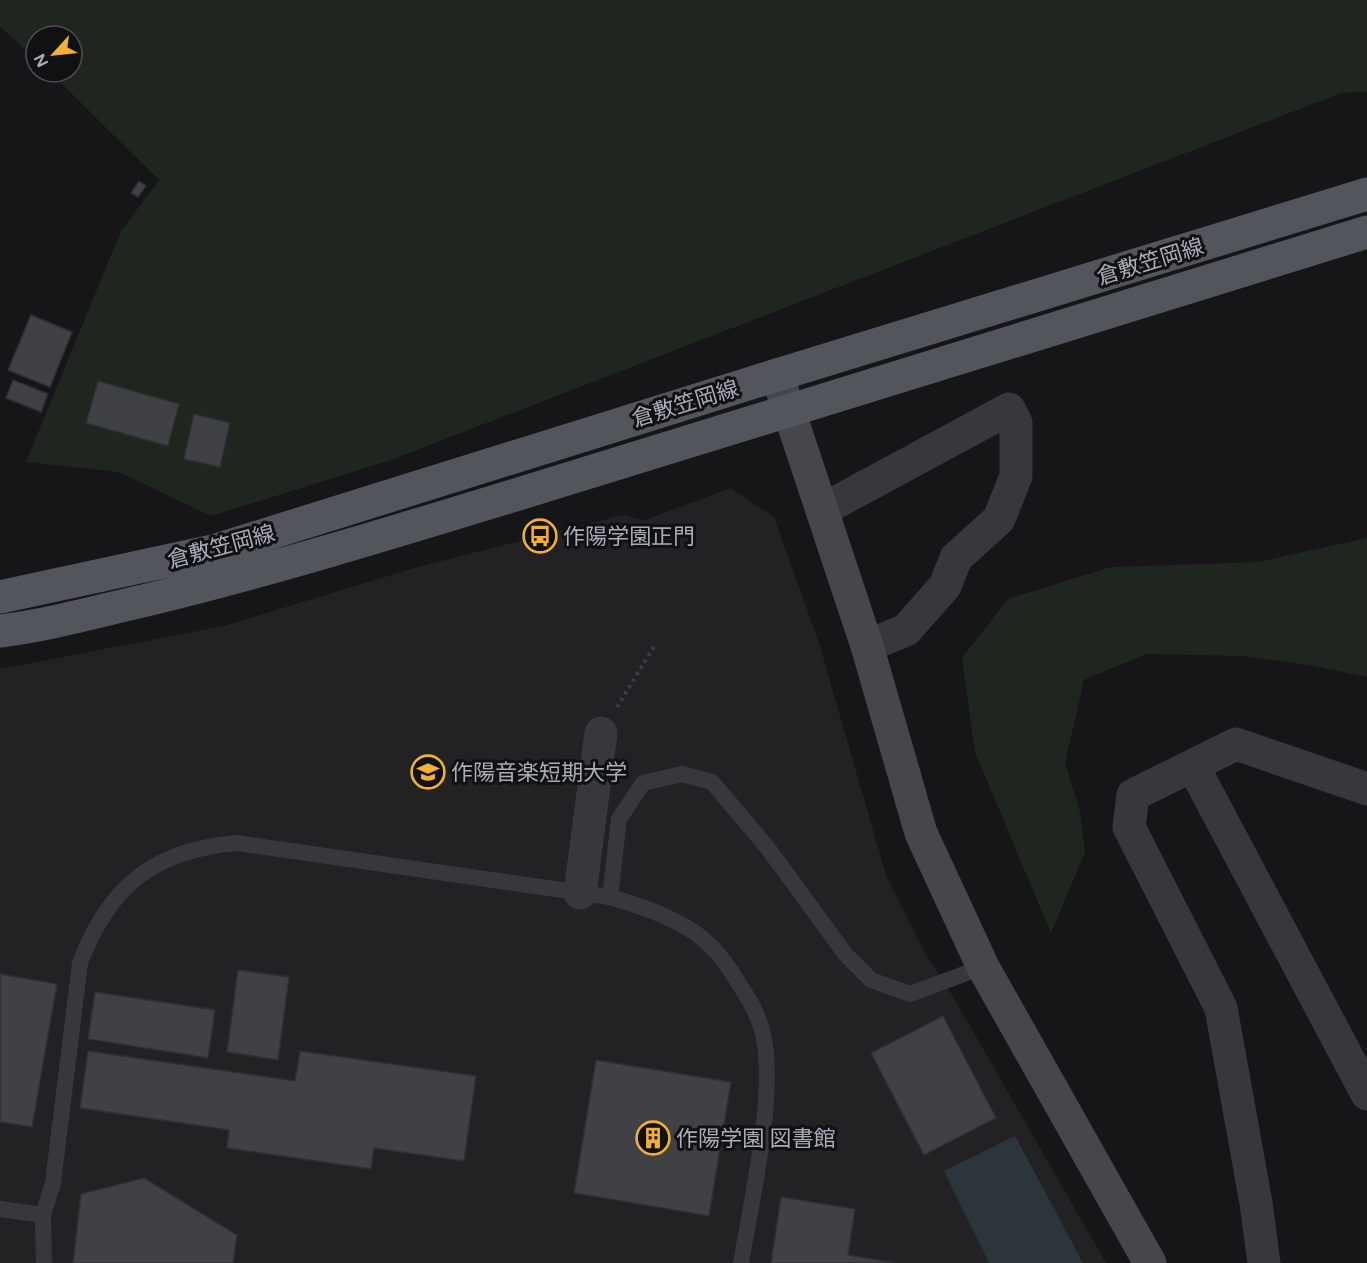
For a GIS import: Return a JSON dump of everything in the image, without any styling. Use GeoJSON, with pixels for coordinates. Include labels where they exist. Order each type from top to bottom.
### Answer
{"type":"FeatureCollection","features":[{"type":"Feature","properties":{"kind":"main road","name":"倉敷笠岡線"},"geometry":{"type":"LineString","coordinates":[[0,597],[213,551],[1367,194]]}},
{"type":"Feature","properties":{"kind":"main road","name":"倉敷笠岡線"},"geometry":{"type":"LineString","coordinates":[[0,631],[35,626],[225,581],[789,412],[977,351],[1367,232]]}},
{"type":"Feature","properties":{"kind":"street"},"geometry":{"type":"LineString","coordinates":[[777,375],[867,646],[921,833],[983,967],[1150,1263]]}},
{"type":"Feature","properties":{"kind":"street"},"geometry":{"type":"LineString","coordinates":[[822,510],[1010,409],[1016,423],[1016,476],[999,519],[956,558],[945,586],[906,630],[867,646]]}},
{"type":"Feature","properties":{"kind":"street"},"geometry":{"type":"LineString","coordinates":[[595,895],[601,734]]}},
{"type":"Feature","properties":{"kind":"street"},"geometry":{"type":"LineString","coordinates":[[1264,1263],[1249,1160],[1221,1008],[1129,827],[1133,795],[1236,744],[1367,789]]}},
{"type":"Feature","properties":{"kind":"street"},"geometry":{"type":"LineString","coordinates":[[1193,765],[1367,1094]]}},
{"type":"Feature","properties":{"kind":"lane"},"geometry":{"type":"LineString","coordinates":[[595,895],[619,819],[644,783],[682,774],[712,782],[767,847],[846,956],[871,980],[910,994],[983,967]]}},
{"type":"Feature","properties":{"kind":"lane"},"geometry":{"type":"LineString","coordinates":[[44,1263],[43,1215],[53,1183],[80,963],[92,933],[113,899],[138,875],[168,858],[208,846],[237,843],[595,895],[661,914],[695,933],[726,963],[760,1024],[767,1085],[741,1263]]}},
{"type":"Feature","properties":{"kind":"lane"},"geometry":{"type":"LineString","coordinates":[[0,1209],[43,1215]]}},
{"type":"Feature","properties":{"kind":"path"},"geometry":{"type":"LineString","coordinates":[[601,734],[656,643]]}},
{"type":"Feature","properties":{"kind":"shaded area"},"geometry":{"type":"Polygon","coordinates":[[[0,0],[1367,0],[1367,92],[1341,93],[388,461],[211,516],[119,472],[26,462],[121,231],[159,180],[62,84],[84,84],[84,24],[24,24],[24,48],[0,27],[0,0]]]}},
{"type":"Feature","properties":{"kind":"shaded area","name":"作陽音楽短期大学"},"geometry":{"type":"Polygon","coordinates":[[[731,488],[774,517],[819,643],[886,875],[926,955],[954,998],[1106,1263],[0,1263],[0,669],[224,626],[414,568],[622,515],[645,520],[731,488]]]}},
{"type":"Feature","properties":{"kind":"shaded area"},"geometry":{"type":"Polygon","coordinates":[[[1367,538],[1367,677],[1308,665],[1242,656],[1146,654],[1084,680],[1065,763],[1080,812],[1085,852],[1051,933],[975,752],[962,658],[1008,599],[1111,567],[1258,562],[1367,538]]]}},
{"type":"Feature","properties":{"kind":"shaded area"},"geometry":{"type":"Polygon","coordinates":[[[1015,1136],[1083,1263],[989,1263],[944,1171],[1015,1136]]]}},
{"type":"Feature","properties":{"kind":"building"},"geometry":{"type":"Polygon","coordinates":[[[139,181],[146,186],[138,197],[131,193],[139,181]]]}},
{"type":"Feature","properties":{"kind":"building"},"geometry":{"type":"Polygon","coordinates":[[[31,315],[72,332],[50,387],[8,370],[31,315]]]}},
{"type":"Feature","properties":{"kind":"building"},"geometry":{"type":"Polygon","coordinates":[[[13,380],[48,394],[41,412],[6,398],[13,380]]]}},
{"type":"Feature","properties":{"kind":"building"},"geometry":{"type":"Polygon","coordinates":[[[98,381],[179,404],[168,446],[86,423],[98,381]]]}},
{"type":"Feature","properties":{"kind":"building"},"geometry":{"type":"Polygon","coordinates":[[[194,414],[230,423],[220,467],[184,459],[194,414]]]}},
{"type":"Feature","properties":{"kind":"building"},"geometry":{"type":"Polygon","coordinates":[[[238,970],[289,977],[278,1060],[227,1052],[238,970]]]}},
{"type":"Feature","properties":{"kind":"building"},"geometry":{"type":"Polygon","coordinates":[[[0,974],[57,984],[32,1127],[0,1122],[0,974]]]}},
{"type":"Feature","properties":{"kind":"building"},"geometry":{"type":"Polygon","coordinates":[[[95,992],[215,1010],[208,1058],[88,1039],[95,992]]]}},
{"type":"Feature","properties":{"kind":"building"},"geometry":{"type":"Polygon","coordinates":[[[943,1016],[996,1118],[924,1155],[871,1053],[943,1016]]]}},
{"type":"Feature","properties":{"kind":"building"},"geometry":{"type":"Polygon","coordinates":[[[88,1051],[295,1081],[300,1051],[476,1076],[464,1161],[374,1148],[371,1169],[227,1148],[229,1130],[80,1108],[88,1051]]]}},
{"type":"Feature","properties":{"kind":"building","name":"作陽学園 図書館"},"geometry":{"type":"Polygon","coordinates":[[[596,1060],[731,1082],[709,1216],[574,1193],[596,1060]]]}},
{"type":"Feature","properties":{"kind":"building"},"geometry":{"type":"Polygon","coordinates":[[[144,1178],[237,1235],[233,1263],[73,1263],[81,1194],[144,1178]]]}},
{"type":"Feature","properties":{"kind":"building"},"geometry":{"type":"Polygon","coordinates":[[[781,1197],[855,1209],[848,1255],[896,1263],[771,1263],[781,1197]]]}},
{"type":"Feature","properties":{"kind":"place","name":"作陽学園正門"},"geometry":{"type":"Point","coordinates":[540,536]}},
{"type":"Feature","properties":{"kind":"place","name":"作陽音楽短期大学"},"geometry":{"type":"Point","coordinates":[428,772]}},
{"type":"Feature","properties":{"kind":"place","name":"作陽学園 図書館"},"geometry":{"type":"Point","coordinates":[653,1138]}}]}
